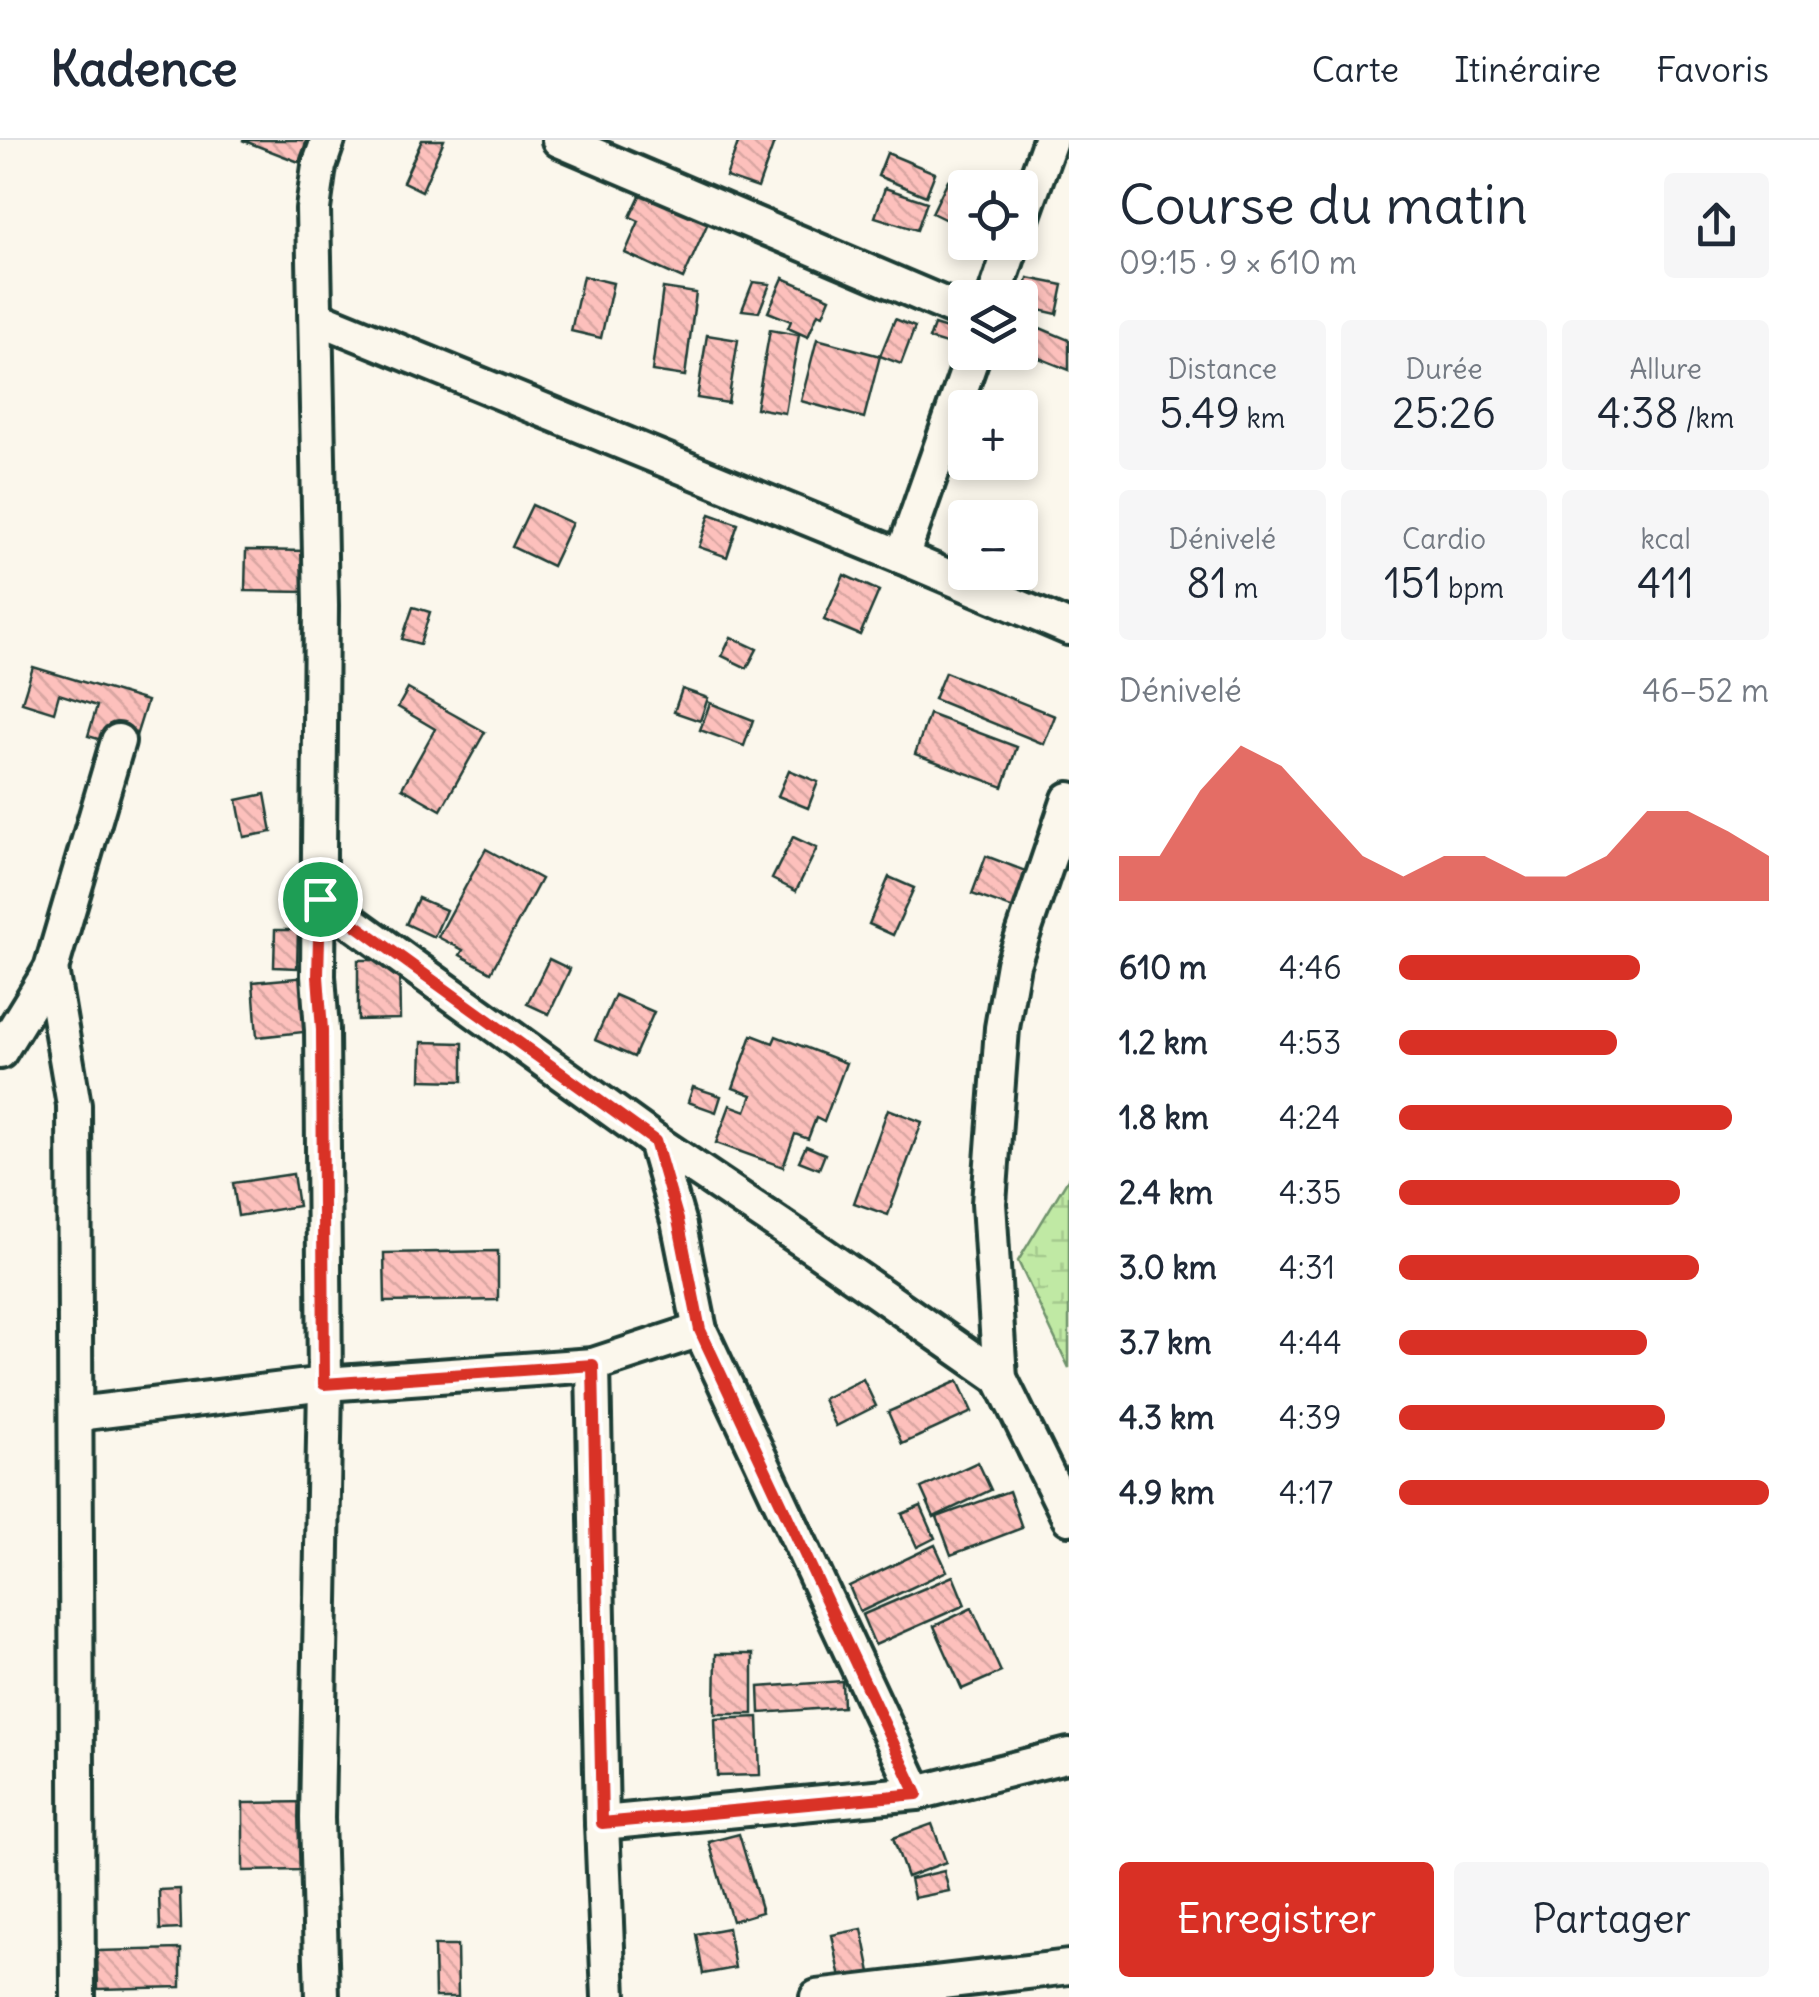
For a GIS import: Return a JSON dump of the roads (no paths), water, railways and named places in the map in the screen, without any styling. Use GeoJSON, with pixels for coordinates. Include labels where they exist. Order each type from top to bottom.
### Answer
{"type":"FeatureCollection","features":[{"type":"Feature","properties":{"kind":"street"},"geometry":{"type":"LineString","coordinates":[[322,1997],[317,1818],[324,1384],[322,1030],[318,976],[321,606],[313,209],[319,166],[328,140]]}},
{"type":"Feature","properties":{"kind":"street"},"geometry":{"type":"LineString","coordinates":[[559,140],[948,307]]}},
{"type":"Feature","properties":{"kind":"street"},"geometry":{"type":"LineString","coordinates":[[1038,174],[1050,140]]}},
{"type":"Feature","properties":{"kind":"street"},"geometry":{"type":"LineString","coordinates":[[316,317],[1069,628]]}},
{"type":"Feature","properties":{"kind":"street"},"geometry":{"type":"LineString","coordinates":[[902,556],[968,370]]}},
{"type":"Feature","properties":{"kind":"street"},"geometry":{"type":"LineString","coordinates":[[0,1052],[50,969],[118,741]]}},
{"type":"Feature","properties":{"kind":"street"},"geometry":{"type":"LineString","coordinates":[[1069,799],[1013,964],[1002,1028],[989,1202],[1000,1378],[1069,1518]]}},
{"type":"Feature","properties":{"kind":"street"},"geometry":{"type":"LineString","coordinates":[[320,899],[655,1141],[1000,1378]]}},
{"type":"Feature","properties":{"kind":"street"},"geometry":{"type":"LineString","coordinates":[[50,969],[74,1105],[78,1997]]}},
{"type":"Feature","properties":{"kind":"street"},"geometry":{"type":"LineString","coordinates":[[655,1141],[678,1220],[700,1330],[917,1794]]}},
{"type":"Feature","properties":{"kind":"street"},"geometry":{"type":"LineString","coordinates":[[76,1414],[324,1384],[593,1365],[700,1330]]}},
{"type":"Feature","properties":{"kind":"street"},"geometry":{"type":"LineString","coordinates":[[593,1365],[608,1997]]}},
{"type":"Feature","properties":{"kind":"street"},"geometry":{"type":"LineString","coordinates":[[602,1823],[917,1794],[1069,1755]]}},
{"type":"Feature","properties":{"kind":"street"},"geometry":{"type":"LineString","coordinates":[[818,1997],[1069,1968]]}}]}
